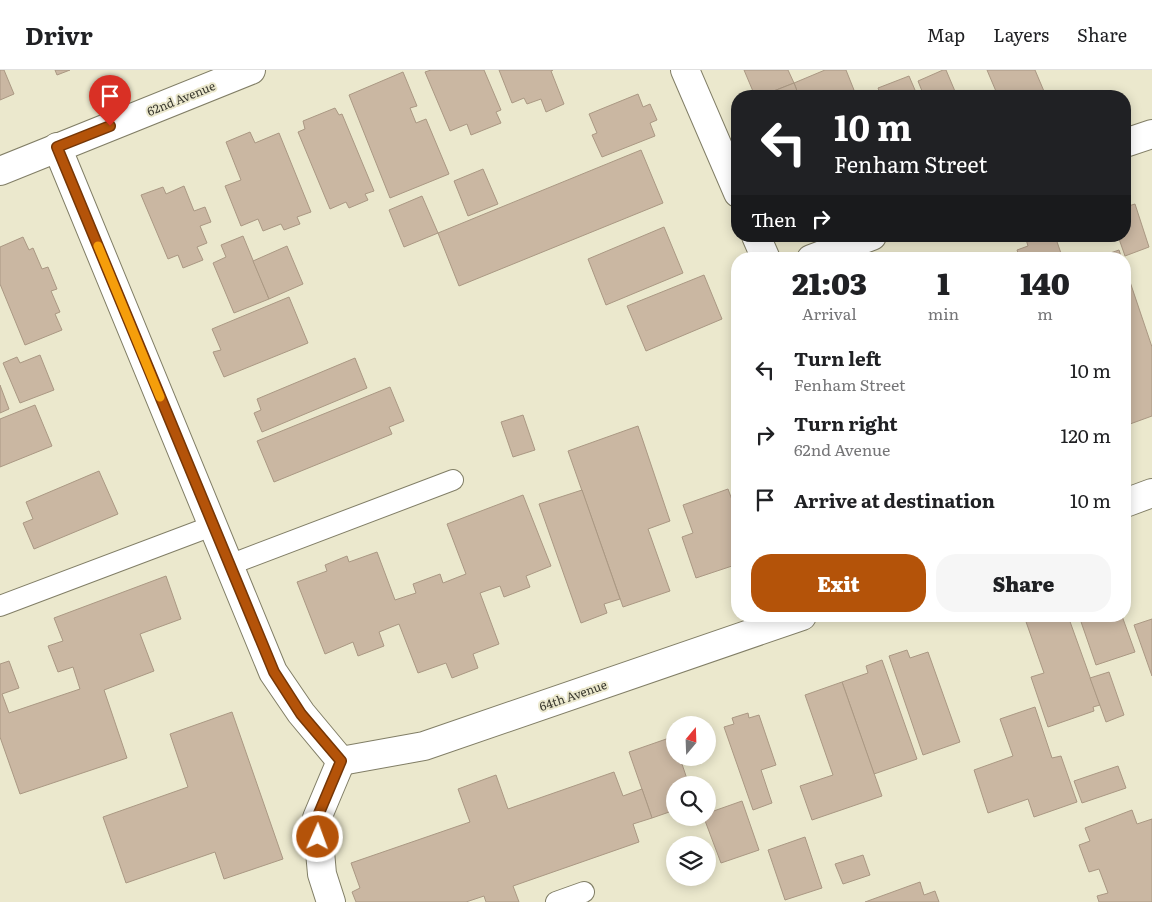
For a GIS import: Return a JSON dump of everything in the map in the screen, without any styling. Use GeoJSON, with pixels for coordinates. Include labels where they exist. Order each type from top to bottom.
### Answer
{"type":"FeatureCollection","features":[{"type":"Feature","properties":{"kind":"street","name":"62nd Avenue"},"geometry":{"type":"LineString","coordinates":[[0,171],[251,70]]}},
{"type":"Feature","properties":{"kind":"street"},"geometry":{"type":"LineString","coordinates":[[685,70],[731,176]]}},
{"type":"Feature","properties":{"kind":"street"},"geometry":{"type":"LineString","coordinates":[[1131,142],[1152,134]]}},
{"type":"Feature","properties":{"kind":"street"},"geometry":{"type":"LineString","coordinates":[[57,147],[212,526],[274,672],[301,714],[341,761],[317,818],[322,874],[331,902]]}},
{"type":"Feature","properties":{"kind":"street"},"geometry":{"type":"LineString","coordinates":[[830,252],[856,242]]}},
{"type":"Feature","properties":{"kind":"street"},"geometry":{"type":"LineString","coordinates":[[1131,501],[1152,493]]}},
{"type":"Feature","properties":{"kind":"street","name":"64th Avenue"},"geometry":{"type":"LineString","coordinates":[[341,761],[424,746],[785,622]]}},
{"type":"Feature","properties":{"kind":"lane"},"geometry":{"type":"LineString","coordinates":[[229,565],[453,480]]}},
{"type":"Feature","properties":{"kind":"lane"},"geometry":{"type":"LineString","coordinates":[[0,606],[212,526]]}},
{"type":"Feature","properties":{"kind":"lane"},"geometry":{"type":"LineString","coordinates":[[556,902],[584,892]]}},
{"type":"Feature","properties":{"kind":"building"},"geometry":{"type":"Polygon","coordinates":[[[0,70],[4,70],[14,94],[0,100],[0,70]]]}},
{"type":"Feature","properties":{"kind":"building"},"geometry":{"type":"Polygon","coordinates":[[[55,70],[70,70],[57,75],[55,70]]]}},
{"type":"Feature","properties":{"kind":"building"},"geometry":{"type":"Polygon","coordinates":[[[431,70],[484,70],[501,110],[496,112],[501,123],[471,135],[467,124],[450,131],[425,72],[431,70]]]}},
{"type":"Feature","properties":{"kind":"building"},"geometry":{"type":"Polygon","coordinates":[[[499,70],[553,70],[551,71],[564,104],[546,112],[541,99],[527,104],[524,98],[512,103],[499,70]]]}},
{"type":"Feature","properties":{"kind":"building"},"geometry":{"type":"Polygon","coordinates":[[[744,70],[788,70],[794,83],[776,90],[752,90],[744,70]]]}},
{"type":"Feature","properties":{"kind":"building"},"geometry":{"type":"Polygon","coordinates":[[[825,70],[846,70],[854,90],[797,90],[794,83],[825,70]]]}},
{"type":"Feature","properties":{"kind":"building"},"geometry":{"type":"Polygon","coordinates":[[[946,70],[954,90],[922,90],[918,81],[946,70]]]}},
{"type":"Feature","properties":{"kind":"building"},"geometry":{"type":"Polygon","coordinates":[[[987,70],[1035,70],[1043,90],[995,90],[987,70]]]}},
{"type":"Feature","properties":{"kind":"building"},"geometry":{"type":"Polygon","coordinates":[[[403,72],[417,106],[410,108],[416,123],[426,119],[449,174],[390,198],[349,95],[403,72]]]}},
{"type":"Feature","properties":{"kind":"building"},"geometry":{"type":"Polygon","coordinates":[[[909,76],[915,90],[879,90],[878,88],[909,76]]]}},
{"type":"Feature","properties":{"kind":"building"},"geometry":{"type":"Polygon","coordinates":[[[794,83],[797,90],[776,90],[794,83]]]}},
{"type":"Feature","properties":{"kind":"building"},"geometry":{"type":"Polygon","coordinates":[[[638,94],[643,107],[650,104],[657,120],[650,123],[655,136],[602,157],[592,135],[597,133],[589,114],[638,94]]]}},
{"type":"Feature","properties":{"kind":"building"},"geometry":{"type":"Polygon","coordinates":[[[335,108],[339,115],[342,114],[374,191],[365,194],[368,200],[349,208],[346,202],[330,209],[298,132],[305,129],[303,121],[335,108]]]}},
{"type":"Feature","properties":{"kind":"building"},"geometry":{"type":"Polygon","coordinates":[[[250,132],[255,143],[279,133],[311,212],[297,217],[300,224],[284,230],[281,224],[263,231],[258,219],[241,226],[225,186],[241,180],[226,142],[250,132]]]}},
{"type":"Feature","properties":{"kind":"building"},"geometry":{"type":"Polygon","coordinates":[[[641,150],[663,203],[459,286],[438,233],[641,150]]]}},
{"type":"Feature","properties":{"kind":"building"},"geometry":{"type":"Polygon","coordinates":[[[483,169],[498,204],[468,216],[454,181],[483,169]]]}},
{"type":"Feature","properties":{"kind":"building"},"geometry":{"type":"Polygon","coordinates":[[[184,186],[194,211],[205,207],[211,222],[200,226],[207,243],[197,247],[203,260],[183,268],[178,255],[168,259],[141,195],[163,187],[166,194],[184,186]]]}},
{"type":"Feature","properties":{"kind":"building"},"geometry":{"type":"Polygon","coordinates":[[[422,196],[438,233],[404,247],[389,210],[422,196]]]}},
{"type":"Feature","properties":{"kind":"building"},"geometry":{"type":"Polygon","coordinates":[[[1135,204],[1149,247],[1131,254],[1131,252],[1124,252],[1120,242],[1131,242],[1131,205],[1135,204]]]}},
{"type":"Feature","properties":{"kind":"building"},"geometry":{"type":"Polygon","coordinates":[[[664,227],[683,273],[606,305],[588,259],[664,227]]]}},
{"type":"Feature","properties":{"kind":"building"},"geometry":{"type":"Polygon","coordinates":[[[243,236],[269,299],[234,313],[213,263],[226,257],[221,245],[243,236]]]}},
{"type":"Feature","properties":{"kind":"building"},"geometry":{"type":"Polygon","coordinates":[[[23,237],[29,250],[33,248],[42,269],[48,267],[57,289],[51,291],[60,312],[55,314],[62,330],[25,345],[0,284],[0,247],[23,237]]]}},
{"type":"Feature","properties":{"kind":"building"},"geometry":{"type":"Polygon","coordinates":[[[1027,242],[1057,242],[1061,252],[1018,252],[1017,250],[1028,246],[1027,242]]]}},
{"type":"Feature","properties":{"kind":"building"},"geometry":{"type":"Polygon","coordinates":[[[287,246],[303,284],[269,299],[253,261],[287,246]]]}},
{"type":"Feature","properties":{"kind":"building"},"geometry":{"type":"Polygon","coordinates":[[[704,275],[722,319],[646,351],[627,306],[704,275]]]}},
{"type":"Feature","properties":{"kind":"building"},"geometry":{"type":"Polygon","coordinates":[[[1131,285],[1152,347],[1152,416],[1131,424],[1131,285]]]}},
{"type":"Feature","properties":{"kind":"building"},"geometry":{"type":"Polygon","coordinates":[[[289,297],[308,343],[224,377],[213,352],[221,350],[212,329],[289,297]]]}},
{"type":"Feature","properties":{"kind":"building"},"geometry":{"type":"Polygon","coordinates":[[[40,355],[54,390],[20,403],[3,363],[17,357],[20,363],[40,355]]]}},
{"type":"Feature","properties":{"kind":"building"},"geometry":{"type":"Polygon","coordinates":[[[355,358],[367,388],[262,432],[254,413],[261,410],[257,399],[355,358]]]}},
{"type":"Feature","properties":{"kind":"building"},"geometry":{"type":"Polygon","coordinates":[[[0,385],[9,409],[0,413],[0,385]]]}},
{"type":"Feature","properties":{"kind":"building"},"geometry":{"type":"Polygon","coordinates":[[[390,387],[404,421],[389,427],[392,434],[274,482],[257,441],[390,387]]]}},
{"type":"Feature","properties":{"kind":"building"},"geometry":{"type":"Polygon","coordinates":[[[35,405],[52,446],[0,467],[0,419],[35,405]]]}},
{"type":"Feature","properties":{"kind":"building"},"geometry":{"type":"Polygon","coordinates":[[[523,415],[535,450],[513,457],[501,422],[523,415]]]}},
{"type":"Feature","properties":{"kind":"building"},"geometry":{"type":"Polygon","coordinates":[[[638,426],[670,521],[648,529],[670,591],[623,607],[568,451],[638,426]]]}},
{"type":"Feature","properties":{"kind":"building"},"geometry":{"type":"Polygon","coordinates":[[[99,471],[118,514],[34,549],[23,523],[33,519],[26,502],[99,471]]]}},
{"type":"Feature","properties":{"kind":"building"},"geometry":{"type":"Polygon","coordinates":[[[728,489],[731,497],[731,566],[696,578],[682,537],[693,533],[683,505],[728,489]]]}},
{"type":"Feature","properties":{"kind":"building"},"geometry":{"type":"Polygon","coordinates":[[[582,490],[620,599],[604,604],[607,613],[581,623],[539,504],[582,490]]]}},
{"type":"Feature","properties":{"kind":"building"},"geometry":{"type":"Polygon","coordinates":[[[523,495],[551,566],[526,576],[530,587],[504,597],[500,586],[480,593],[499,644],[473,654],[478,668],[452,678],[446,663],[418,673],[399,624],[379,632],[384,646],[358,656],[353,642],[325,654],[297,582],[327,571],[325,565],[347,556],[349,562],[377,552],[395,600],[416,593],[413,584],[440,574],[443,583],[466,574],[447,524],[523,495]]]}},
{"type":"Feature","properties":{"kind":"building"},"geometry":{"type":"Polygon","coordinates":[[[166,576],[181,619],[140,634],[154,671],[104,690],[127,758],[20,794],[0,737],[0,664],[9,661],[19,688],[2,694],[9,713],[80,689],[73,667],[58,672],[48,646],[63,641],[54,618],[166,576]]]}},
{"type":"Feature","properties":{"kind":"building"},"geometry":{"type":"Polygon","coordinates":[[[1152,619],[1152,676],[1134,625],[1152,619]]]}},
{"type":"Feature","properties":{"kind":"building"},"geometry":{"type":"Polygon","coordinates":[[[1026,622],[1070,622],[1100,705],[1093,707],[1094,711],[1048,727],[1031,677],[1044,673],[1026,622]]]}},
{"type":"Feature","properties":{"kind":"building"},"geometry":{"type":"Polygon","coordinates":[[[1081,622],[1124,622],[1135,652],[1096,665],[1081,622]]]}},
{"type":"Feature","properties":{"kind":"building"},"geometry":{"type":"Polygon","coordinates":[[[907,650],[910,658],[928,652],[960,742],[923,755],[889,656],[907,650]]]}},
{"type":"Feature","properties":{"kind":"building"},"geometry":{"type":"Polygon","coordinates":[[[882,660],[917,759],[874,774],[842,682],[868,673],[866,666],[882,660]]]}},
{"type":"Feature","properties":{"kind":"building"},"geometry":{"type":"Polygon","coordinates":[[[1109,672],[1124,715],[1106,722],[1090,678],[1109,672]]]}},
{"type":"Feature","properties":{"kind":"building"},"geometry":{"type":"Polygon","coordinates":[[[842,682],[882,796],[812,820],[800,786],[833,775],[805,695],[842,682]]]}},
{"type":"Feature","properties":{"kind":"building"},"geometry":{"type":"Polygon","coordinates":[[[1035,707],[1052,758],[1061,756],[1077,802],[1034,817],[1028,799],[988,813],[974,770],[1013,756],[1000,719],[1035,707]]]}},
{"type":"Feature","properties":{"kind":"building"},"geometry":{"type":"Polygon","coordinates":[[[232,712],[283,859],[224,879],[215,852],[126,883],[103,817],[188,787],[170,734],[232,712]]]}},
{"type":"Feature","properties":{"kind":"building"},"geometry":{"type":"Polygon","coordinates":[[[748,713],[749,718],[759,715],[776,765],[761,770],[772,803],[753,810],[724,727],[734,724],[732,718],[748,713]]]}},
{"type":"Feature","properties":{"kind":"building"},"geometry":{"type":"Polygon","coordinates":[[[666,739],[666,766],[683,766],[686,776],[666,776],[666,813],[652,818],[629,752],[666,739]]]}},
{"type":"Feature","properties":{"kind":"building"},"geometry":{"type":"Polygon","coordinates":[[[1118,766],[1126,788],[1082,803],[1074,781],[1118,766]]]}},
{"type":"Feature","properties":{"kind":"building"},"geometry":{"type":"Polygon","coordinates":[[[614,772],[623,796],[642,789],[652,818],[633,824],[639,842],[513,886],[519,902],[486,902],[484,896],[466,902],[356,902],[352,892],[360,888],[351,863],[470,822],[458,789],[496,775],[508,809],[614,772]]]}},
{"type":"Feature","properties":{"kind":"building"},"geometry":{"type":"Polygon","coordinates":[[[742,801],[759,850],[721,863],[716,850],[716,836],[711,836],[707,826],[716,826],[716,810],[742,801]]]}},
{"type":"Feature","properties":{"kind":"building"},"geometry":{"type":"Polygon","coordinates":[[[1132,810],[1137,824],[1152,819],[1152,902],[1099,902],[1097,896],[1108,893],[1099,869],[1089,872],[1079,845],[1090,841],[1085,828],[1132,810]]]}},
{"type":"Feature","properties":{"kind":"building"},"geometry":{"type":"Polygon","coordinates":[[[805,837],[822,888],[785,900],[768,850],[805,837]]]}},
{"type":"Feature","properties":{"kind":"building"},"geometry":{"type":"Polygon","coordinates":[[[863,855],[870,875],[843,884],[835,864],[863,855]]]}},
{"type":"Feature","properties":{"kind":"building"},"geometry":{"type":"Polygon","coordinates":[[[920,882],[924,895],[935,891],[939,902],[865,902],[920,882]]]}},
{"type":"Feature","properties":{"kind":"slow traffic"},"geometry":{"type":"LineString","coordinates":[[98,246],[160,397]]}},
{"type":"Feature","properties":{"kind":"route"},"geometry":{"type":"LineString","coordinates":[[110,126],[57,147],[212,526],[274,672],[301,714],[341,761],[317,818],[318,837]]}}]}
